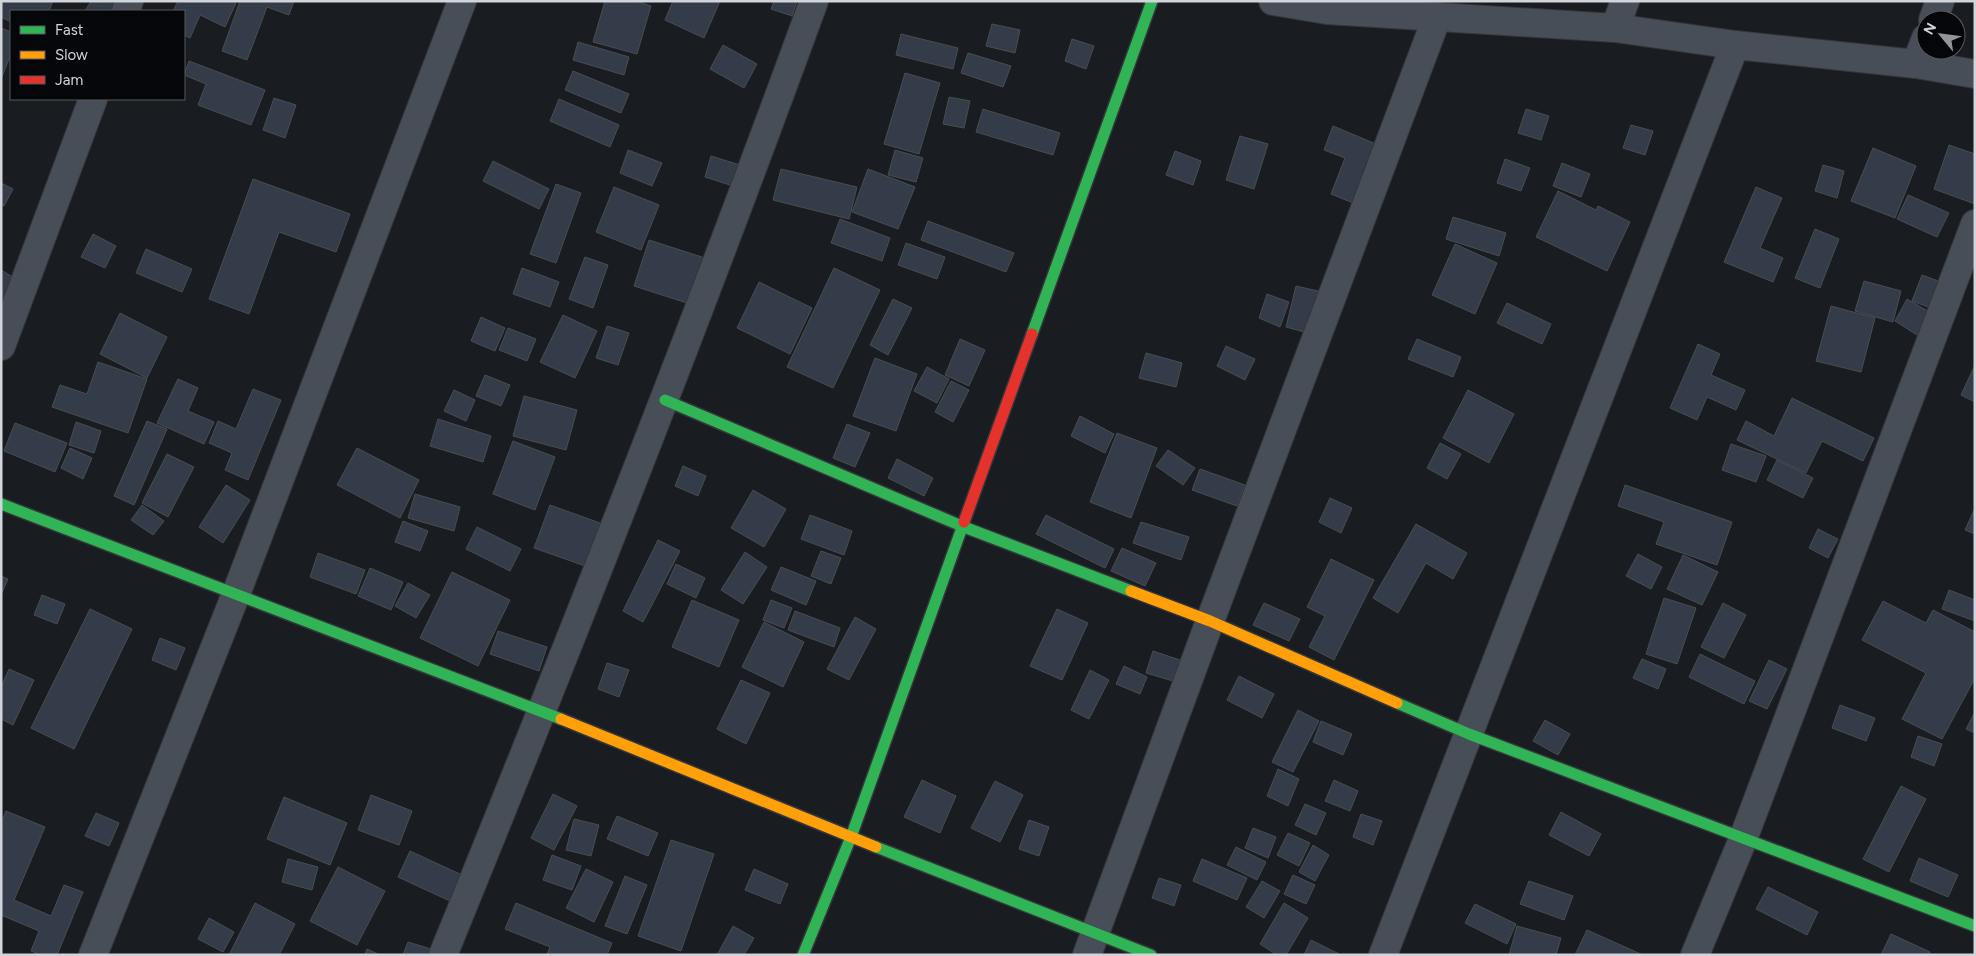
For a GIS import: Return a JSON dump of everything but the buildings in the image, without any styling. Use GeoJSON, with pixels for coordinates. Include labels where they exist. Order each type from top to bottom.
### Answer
{"type":"FeatureCollection","features":[{"type":"Feature","properties":{"kind":"street"},"geometry":{"type":"LineString","coordinates":[[93,955],[236,594],[462,1]]}},
{"type":"Feature","properties":{"kind":"street"},"geometry":{"type":"LineString","coordinates":[[443,955],[665,400],[741,202],[814,1]]}},
{"type":"Feature","properties":{"kind":"street"},"geometry":{"type":"LineString","coordinates":[[803,955],[851,837],[1152,1]]}},
{"type":"Feature","properties":{"kind":"street"},"geometry":{"type":"LineString","coordinates":[[1273,1],[1328,5],[1438,18],[1616,28],[1736,44],[1916,64],[1975,74]]}},
{"type":"Feature","properties":{"kind":"street"},"geometry":{"type":"LineString","coordinates":[[1616,28],[1625,1]]}},
{"type":"Feature","properties":{"kind":"street"},"geometry":{"type":"LineString","coordinates":[[1091,944],[1210,621],[1438,18]]}},
{"type":"Feature","properties":{"kind":"street"},"geometry":{"type":"LineString","coordinates":[[1383,955],[1736,44]]}},
{"type":"Feature","properties":{"kind":"street"},"geometry":{"type":"LineString","coordinates":[[1916,64],[1918,60]]}},
{"type":"Feature","properties":{"kind":"street"},"geometry":{"type":"LineString","coordinates":[[1,346],[93,100]]}},
{"type":"Feature","properties":{"kind":"street"},"geometry":{"type":"LineString","coordinates":[[1695,955],[1743,839],[1975,224]]}},
{"type":"Feature","properties":{"kind":"street"},"geometry":{"type":"LineString","coordinates":[[665,400],[964,527],[1210,621],[1469,734],[1975,926]]}},
{"type":"Feature","properties":{"kind":"street"},"geometry":{"type":"LineString","coordinates":[[1,504],[542,711],[851,837],[1091,944],[1151,955]]}},
{"type":"Feature","properties":{"kind":"traffic: fast"},"geometry":{"type":"LineString","coordinates":[[1032,334],[1152,1]]}},
{"type":"Feature","properties":{"kind":"traffic: fast"},"geometry":{"type":"LineString","coordinates":[[665,400],[964,527],[1131,591]]}},
{"type":"Feature","properties":{"kind":"traffic: fast"},"geometry":{"type":"LineString","coordinates":[[1,504],[561,719]]}},
{"type":"Feature","properties":{"kind":"traffic: fast"},"geometry":{"type":"LineString","coordinates":[[803,955],[851,837],[964,522]]}},
{"type":"Feature","properties":{"kind":"traffic: fast"},"geometry":{"type":"LineString","coordinates":[[1397,703],[1469,734],[1975,926]]}},
{"type":"Feature","properties":{"kind":"traffic: fast"},"geometry":{"type":"LineString","coordinates":[[876,847],[1151,955]]}},
{"type":"Feature","properties":{"kind":"traffic: slow"},"geometry":{"type":"LineString","coordinates":[[1131,591],[1210,621],[1397,703]]}},
{"type":"Feature","properties":{"kind":"traffic: slow"},"geometry":{"type":"LineString","coordinates":[[561,719],[876,847]]}},
{"type":"Feature","properties":{"kind":"traffic: jam"},"geometry":{"type":"LineString","coordinates":[[964,522],[1032,334]]}}]}
